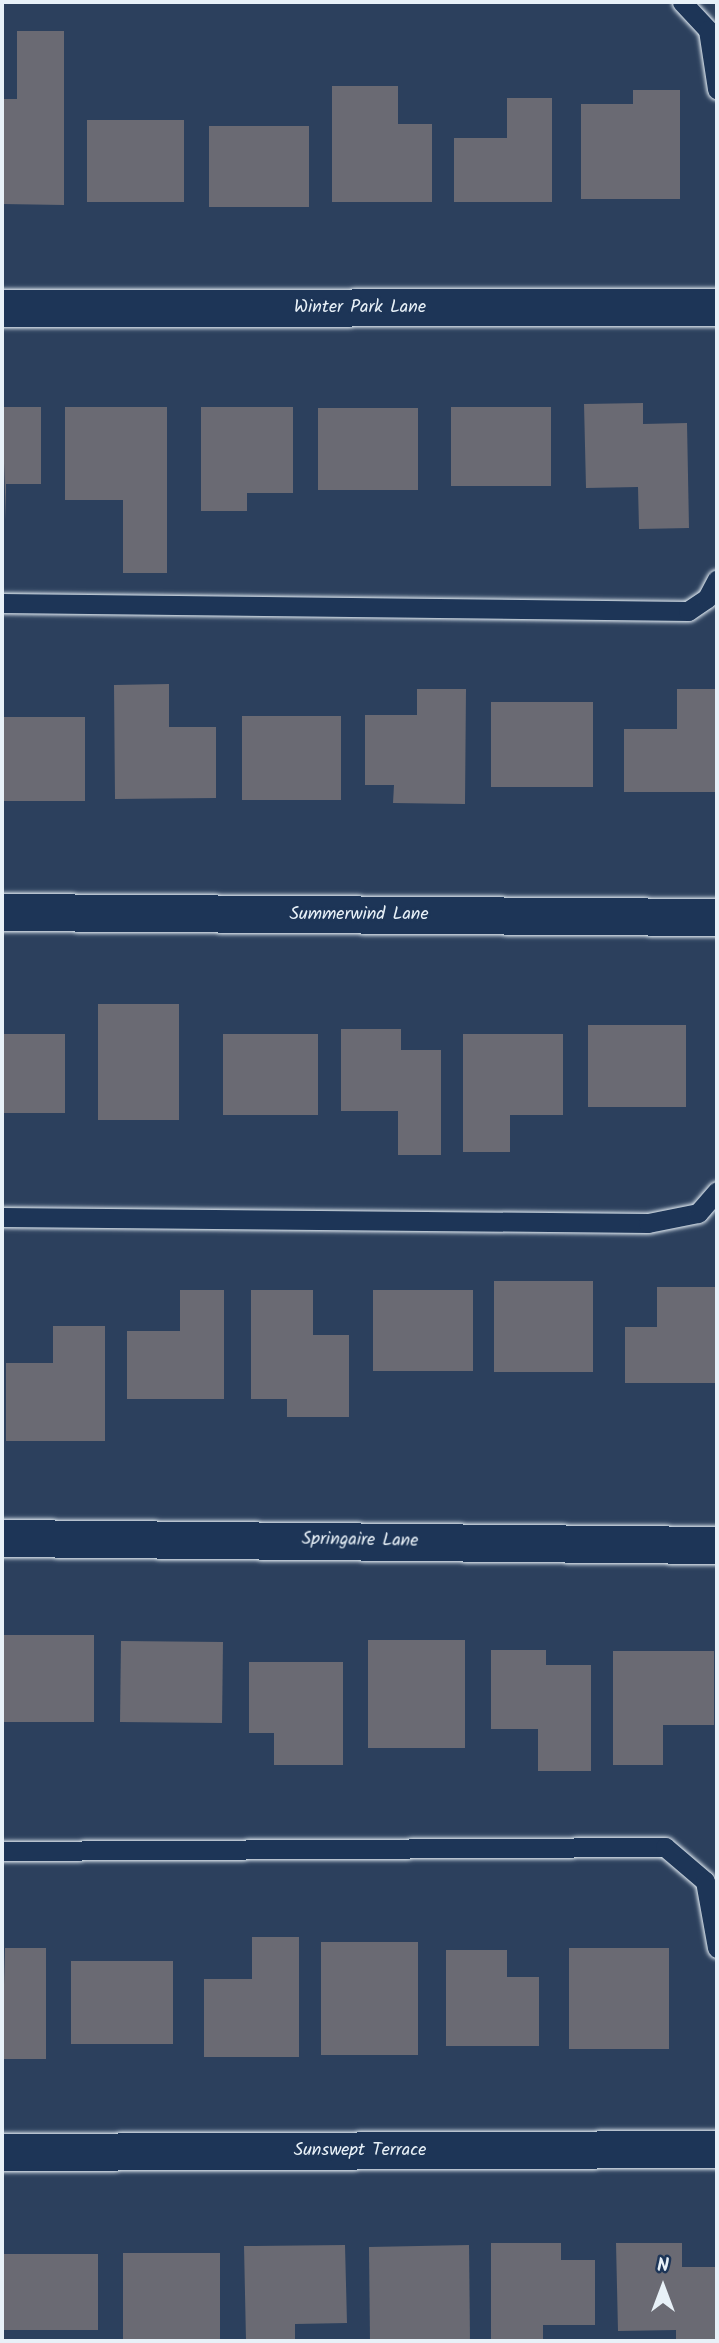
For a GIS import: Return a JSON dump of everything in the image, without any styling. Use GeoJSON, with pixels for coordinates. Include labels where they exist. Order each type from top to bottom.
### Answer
{"type":"FeatureCollection","features":[{"type":"Feature","properties":{"kind":"street","name":"Winter Park Lane"},"geometry":{"type":"LineString","coordinates":[[2,308],[717,307]]}},
{"type":"Feature","properties":{"kind":"street","name":"Summerwind Lane"},"geometry":{"type":"LineString","coordinates":[[2,912],[717,917]]}},
{"type":"Feature","properties":{"kind":"street","name":"Springaire Lane"},"geometry":{"type":"LineString","coordinates":[[2,1538],[717,1545]]}},
{"type":"Feature","properties":{"kind":"street","name":"Sunswept Terrace"},"geometry":{"type":"LineString","coordinates":[[2,2152],[717,2149]]}},
{"type":"Feature","properties":{"kind":"lane"},"geometry":{"type":"LineString","coordinates":[[682,2],[708,30],[717,89]]}},
{"type":"Feature","properties":{"kind":"lane"},"geometry":{"type":"LineString","coordinates":[[2,603],[688,611],[707,598],[717,579]]}},
{"type":"Feature","properties":{"kind":"lane"},"geometry":{"type":"LineString","coordinates":[[2,1217],[648,1223],[698,1213],[717,1191]]}},
{"type":"Feature","properties":{"kind":"lane"},"geometry":{"type":"LineString","coordinates":[[2,1851],[665,1847],[705,1881],[717,1948]]}},
{"type":"Feature","properties":{"kind":"building"},"geometry":{"type":"Polygon","coordinates":[[[17,31],[64,31],[64,205],[2,204],[2,99],[17,99],[17,31]]]}},
{"type":"Feature","properties":{"kind":"building"},"geometry":{"type":"Polygon","coordinates":[[[332,86],[398,86],[398,124],[432,124],[432,202],[332,202],[332,86]]]}},
{"type":"Feature","properties":{"kind":"building"},"geometry":{"type":"Polygon","coordinates":[[[633,90],[680,90],[680,199],[581,199],[581,104],[633,104],[633,90]]]}},
{"type":"Feature","properties":{"kind":"building"},"geometry":{"type":"Polygon","coordinates":[[[507,98],[552,98],[552,202],[454,202],[454,138],[507,138],[507,98]]]}},
{"type":"Feature","properties":{"kind":"building"},"geometry":{"type":"Polygon","coordinates":[[[87,120],[184,120],[184,202],[87,202],[87,120]]]}},
{"type":"Feature","properties":{"kind":"building"},"geometry":{"type":"Polygon","coordinates":[[[209,126],[309,126],[309,207],[209,207],[209,126]]]}},
{"type":"Feature","properties":{"kind":"building"},"geometry":{"type":"Polygon","coordinates":[[[643,403],[643,424],[687,423],[689,528],[639,529],[638,487],[586,488],[584,404],[643,403]]]}},
{"type":"Feature","properties":{"kind":"building"},"geometry":{"type":"Polygon","coordinates":[[[2,407],[41,407],[41,484],[6,484],[6,520],[2,407]]]}},
{"type":"Feature","properties":{"kind":"building"},"geometry":{"type":"Polygon","coordinates":[[[65,407],[167,407],[167,573],[123,573],[123,500],[65,500],[65,407]]]}},
{"type":"Feature","properties":{"kind":"building"},"geometry":{"type":"Polygon","coordinates":[[[201,407],[293,407],[293,493],[247,493],[247,511],[201,511],[201,407]]]}},
{"type":"Feature","properties":{"kind":"building"},"geometry":{"type":"Polygon","coordinates":[[[451,407],[551,407],[551,486],[451,486],[451,407]]]}},
{"type":"Feature","properties":{"kind":"building"},"geometry":{"type":"Polygon","coordinates":[[[318,408],[418,408],[418,490],[318,490],[318,408]]]}},
{"type":"Feature","properties":{"kind":"building"},"geometry":{"type":"Polygon","coordinates":[[[169,684],[169,727],[216,727],[216,798],[115,799],[114,685],[169,684]]]}},
{"type":"Feature","properties":{"kind":"building"},"geometry":{"type":"Polygon","coordinates":[[[417,689],[466,689],[465,804],[393,803],[394,785],[365,785],[365,715],[417,715],[417,689]]]}},
{"type":"Feature","properties":{"kind":"building"},"geometry":{"type":"Polygon","coordinates":[[[677,689],[717,689],[717,792],[624,792],[624,729],[677,729],[677,689]]]}},
{"type":"Feature","properties":{"kind":"building"},"geometry":{"type":"Polygon","coordinates":[[[491,702],[593,702],[593,787],[491,787],[491,702]]]}},
{"type":"Feature","properties":{"kind":"building"},"geometry":{"type":"Polygon","coordinates":[[[242,716],[341,716],[341,800],[242,800],[242,716]]]}},
{"type":"Feature","properties":{"kind":"building"},"geometry":{"type":"Polygon","coordinates":[[[2,717],[85,717],[85,801],[2,801],[2,717]]]}},
{"type":"Feature","properties":{"kind":"building"},"geometry":{"type":"Polygon","coordinates":[[[98,1004],[179,1004],[179,1120],[98,1120],[98,1004]]]}},
{"type":"Feature","properties":{"kind":"building"},"geometry":{"type":"Polygon","coordinates":[[[588,1025],[686,1025],[686,1107],[588,1107],[588,1025]]]}},
{"type":"Feature","properties":{"kind":"building"},"geometry":{"type":"Polygon","coordinates":[[[341,1029],[401,1029],[401,1050],[441,1050],[441,1155],[398,1155],[398,1111],[341,1111],[341,1029]]]}},
{"type":"Feature","properties":{"kind":"building"},"geometry":{"type":"Polygon","coordinates":[[[2,1034],[65,1034],[65,1113],[2,1113],[2,1034]]]}},
{"type":"Feature","properties":{"kind":"building"},"geometry":{"type":"Polygon","coordinates":[[[223,1034],[318,1034],[318,1115],[223,1115],[223,1034]]]}},
{"type":"Feature","properties":{"kind":"building"},"geometry":{"type":"Polygon","coordinates":[[[463,1034],[563,1034],[563,1115],[510,1115],[510,1152],[463,1152],[463,1034]]]}},
{"type":"Feature","properties":{"kind":"building"},"geometry":{"type":"Polygon","coordinates":[[[494,1281],[593,1281],[593,1372],[494,1372],[494,1281]]]}},
{"type":"Feature","properties":{"kind":"building"},"geometry":{"type":"Polygon","coordinates":[[[657,1287],[717,1287],[717,1383],[625,1383],[625,1327],[657,1327],[657,1287]]]}},
{"type":"Feature","properties":{"kind":"building"},"geometry":{"type":"Polygon","coordinates":[[[180,1290],[224,1290],[224,1399],[127,1399],[127,1331],[180,1331],[180,1290]]]}},
{"type":"Feature","properties":{"kind":"building"},"geometry":{"type":"Polygon","coordinates":[[[251,1290],[313,1290],[313,1335],[349,1335],[349,1417],[287,1417],[287,1399],[251,1399],[251,1290]]]}},
{"type":"Feature","properties":{"kind":"building"},"geometry":{"type":"Polygon","coordinates":[[[373,1290],[473,1290],[473,1371],[373,1371],[373,1290]]]}},
{"type":"Feature","properties":{"kind":"building"},"geometry":{"type":"Polygon","coordinates":[[[53,1326],[105,1326],[105,1441],[6,1441],[6,1363],[53,1363],[53,1326]]]}},
{"type":"Feature","properties":{"kind":"building"},"geometry":{"type":"Polygon","coordinates":[[[2,1635],[94,1635],[94,1722],[2,1722],[2,1635]]]}},
{"type":"Feature","properties":{"kind":"building"},"geometry":{"type":"Polygon","coordinates":[[[368,1640],[465,1640],[465,1748],[368,1748],[368,1640]]]}},
{"type":"Feature","properties":{"kind":"building"},"geometry":{"type":"Polygon","coordinates":[[[121,1641],[223,1642],[222,1723],[120,1722],[121,1641]]]}},
{"type":"Feature","properties":{"kind":"building"},"geometry":{"type":"Polygon","coordinates":[[[491,1650],[546,1650],[546,1665],[591,1665],[591,1771],[538,1771],[538,1729],[491,1729],[491,1650]]]}},
{"type":"Feature","properties":{"kind":"building"},"geometry":{"type":"Polygon","coordinates":[[[613,1651],[714,1651],[714,1725],[663,1725],[663,1765],[613,1765],[613,1651]]]}},
{"type":"Feature","properties":{"kind":"building"},"geometry":{"type":"Polygon","coordinates":[[[249,1662],[343,1662],[343,1765],[274,1765],[274,1733],[249,1733],[249,1662]]]}},
{"type":"Feature","properties":{"kind":"building"},"geometry":{"type":"Polygon","coordinates":[[[252,1937],[299,1937],[299,2057],[204,2057],[204,1979],[252,1979],[252,1937]]]}},
{"type":"Feature","properties":{"kind":"building"},"geometry":{"type":"Polygon","coordinates":[[[321,1942],[418,1942],[418,2055],[321,2055],[321,1942]]]}},
{"type":"Feature","properties":{"kind":"building"},"geometry":{"type":"Polygon","coordinates":[[[5,1948],[46,1948],[46,2059],[2,2059],[5,1948]]]}},
{"type":"Feature","properties":{"kind":"building"},"geometry":{"type":"Polygon","coordinates":[[[569,1948],[669,1948],[669,2049],[569,2049],[569,1948]]]}},
{"type":"Feature","properties":{"kind":"building"},"geometry":{"type":"Polygon","coordinates":[[[446,1950],[507,1950],[507,1977],[539,1977],[539,2046],[446,2046],[446,1950]]]}},
{"type":"Feature","properties":{"kind":"building"},"geometry":{"type":"Polygon","coordinates":[[[71,1961],[173,1961],[173,2044],[71,2044],[71,1961]]]}},
{"type":"Feature","properties":{"kind":"building"},"geometry":{"type":"Polygon","coordinates":[[[491,2243],[561,2243],[561,2260],[595,2260],[595,2325],[543,2325],[543,2341],[491,2341],[491,2243]]]}},
{"type":"Feature","properties":{"kind":"building"},"geometry":{"type":"Polygon","coordinates":[[[616,2243],[682,2243],[682,2267],[717,2267],[717,2341],[676,2341],[676,2330],[618,2331],[616,2243]]]}},
{"type":"Feature","properties":{"kind":"building"},"geometry":{"type":"Polygon","coordinates":[[[345,2245],[347,2323],[295,2324],[295,2341],[246,2341],[244,2246],[345,2245]]]}},
{"type":"Feature","properties":{"kind":"building"},"geometry":{"type":"Polygon","coordinates":[[[469,2245],[470,2341],[370,2341],[369,2247],[469,2245]]]}},
{"type":"Feature","properties":{"kind":"building"},"geometry":{"type":"Polygon","coordinates":[[[123,2253],[220,2253],[220,2341],[123,2341],[123,2253]]]}},
{"type":"Feature","properties":{"kind":"building"},"geometry":{"type":"Polygon","coordinates":[[[2,2254],[98,2254],[98,2330],[2,2330],[2,2254]]]}}]}
